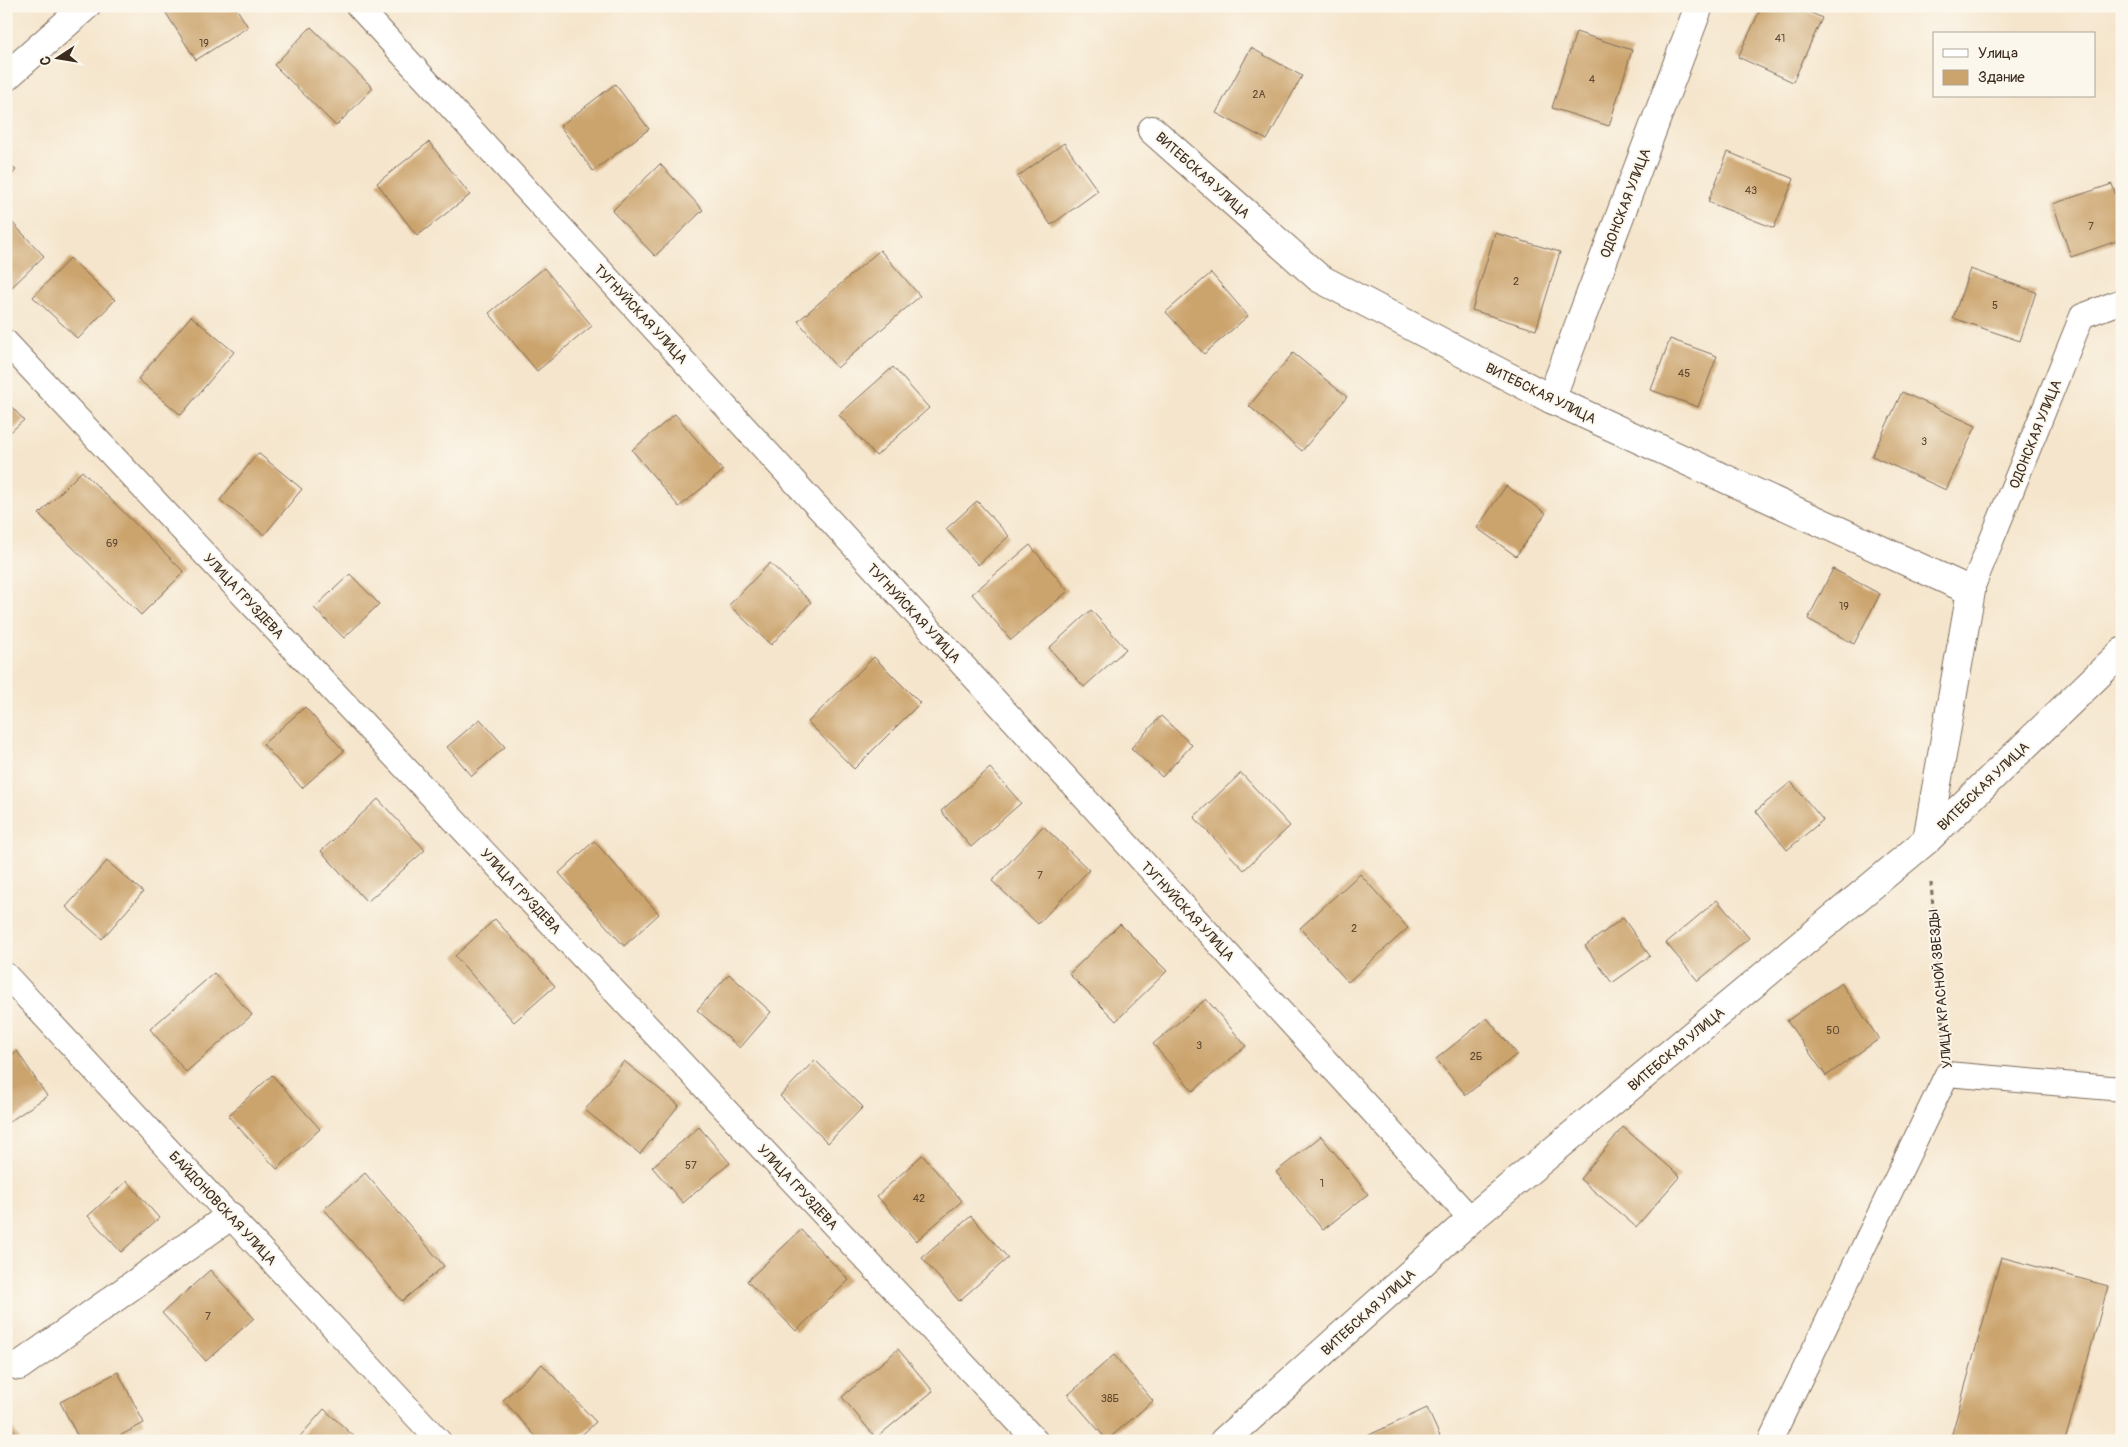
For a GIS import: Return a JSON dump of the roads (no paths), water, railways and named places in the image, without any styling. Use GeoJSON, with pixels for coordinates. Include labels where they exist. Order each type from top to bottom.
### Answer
{"type":"FeatureCollection","features":[{"type":"Feature","properties":{"kind":"street"},"geometry":{"type":"LineString","coordinates":[[6,77],[86,6]]}},
{"type":"Feature","properties":{"kind":"street","name":"ОДОНСКАЯ УЛИЦА"},"geometry":{"type":"LineString","coordinates":[[1551,399],[1699,6]]}},
{"type":"Feature","properties":{"kind":"street","name":"ВИТЕБСКАЯ УЛИЦА"},"geometry":{"type":"LineString","coordinates":[[1152,130],[1318,278],[1551,399],[1971,591]]}},
{"type":"Feature","properties":{"kind":"street"},"geometry":{"type":"LineString","coordinates":[[1927,840],[1971,591]]}},
{"type":"Feature","properties":{"kind":"street","name":"ВИТЕБСКАЯ УЛИЦА"},"geometry":{"type":"LineString","coordinates":[[1224,1441],[1471,1219],[1927,840],[2122,652]]}},
{"type":"Feature","properties":{"kind":"street"},"geometry":{"type":"LineString","coordinates":[[19,1366],[230,1216]]}},
{"type":"Feature","properties":{"kind":"lane","name":"ТУГНУЙСКАЯ УЛИЦА"},"geometry":{"type":"LineString","coordinates":[[358,6],[1471,1219]]}},
{"type":"Feature","properties":{"kind":"lane","name":"ОДОНСКАЯ УЛИЦА"},"geometry":{"type":"LineString","coordinates":[[1971,591],[2082,316],[2122,301]]}},
{"type":"Feature","properties":{"kind":"lane","name":"УЛИЦА ГРУЗДЕВА"},"geometry":{"type":"LineString","coordinates":[[6,342],[1036,1441]]}},
{"type":"Feature","properties":{"kind":"lane","name":"БАЙДОНОВСКАЯ УЛИЦА"},"geometry":{"type":"LineString","coordinates":[[6,975],[439,1441]]}},
{"type":"Feature","properties":{"kind":"lane","name":"УЛИЦА КРАСНОЙ ЗВЕЗДЫ"},"geometry":{"type":"LineString","coordinates":[[1770,1441],[1947,1074],[2122,1089]]}}]}
